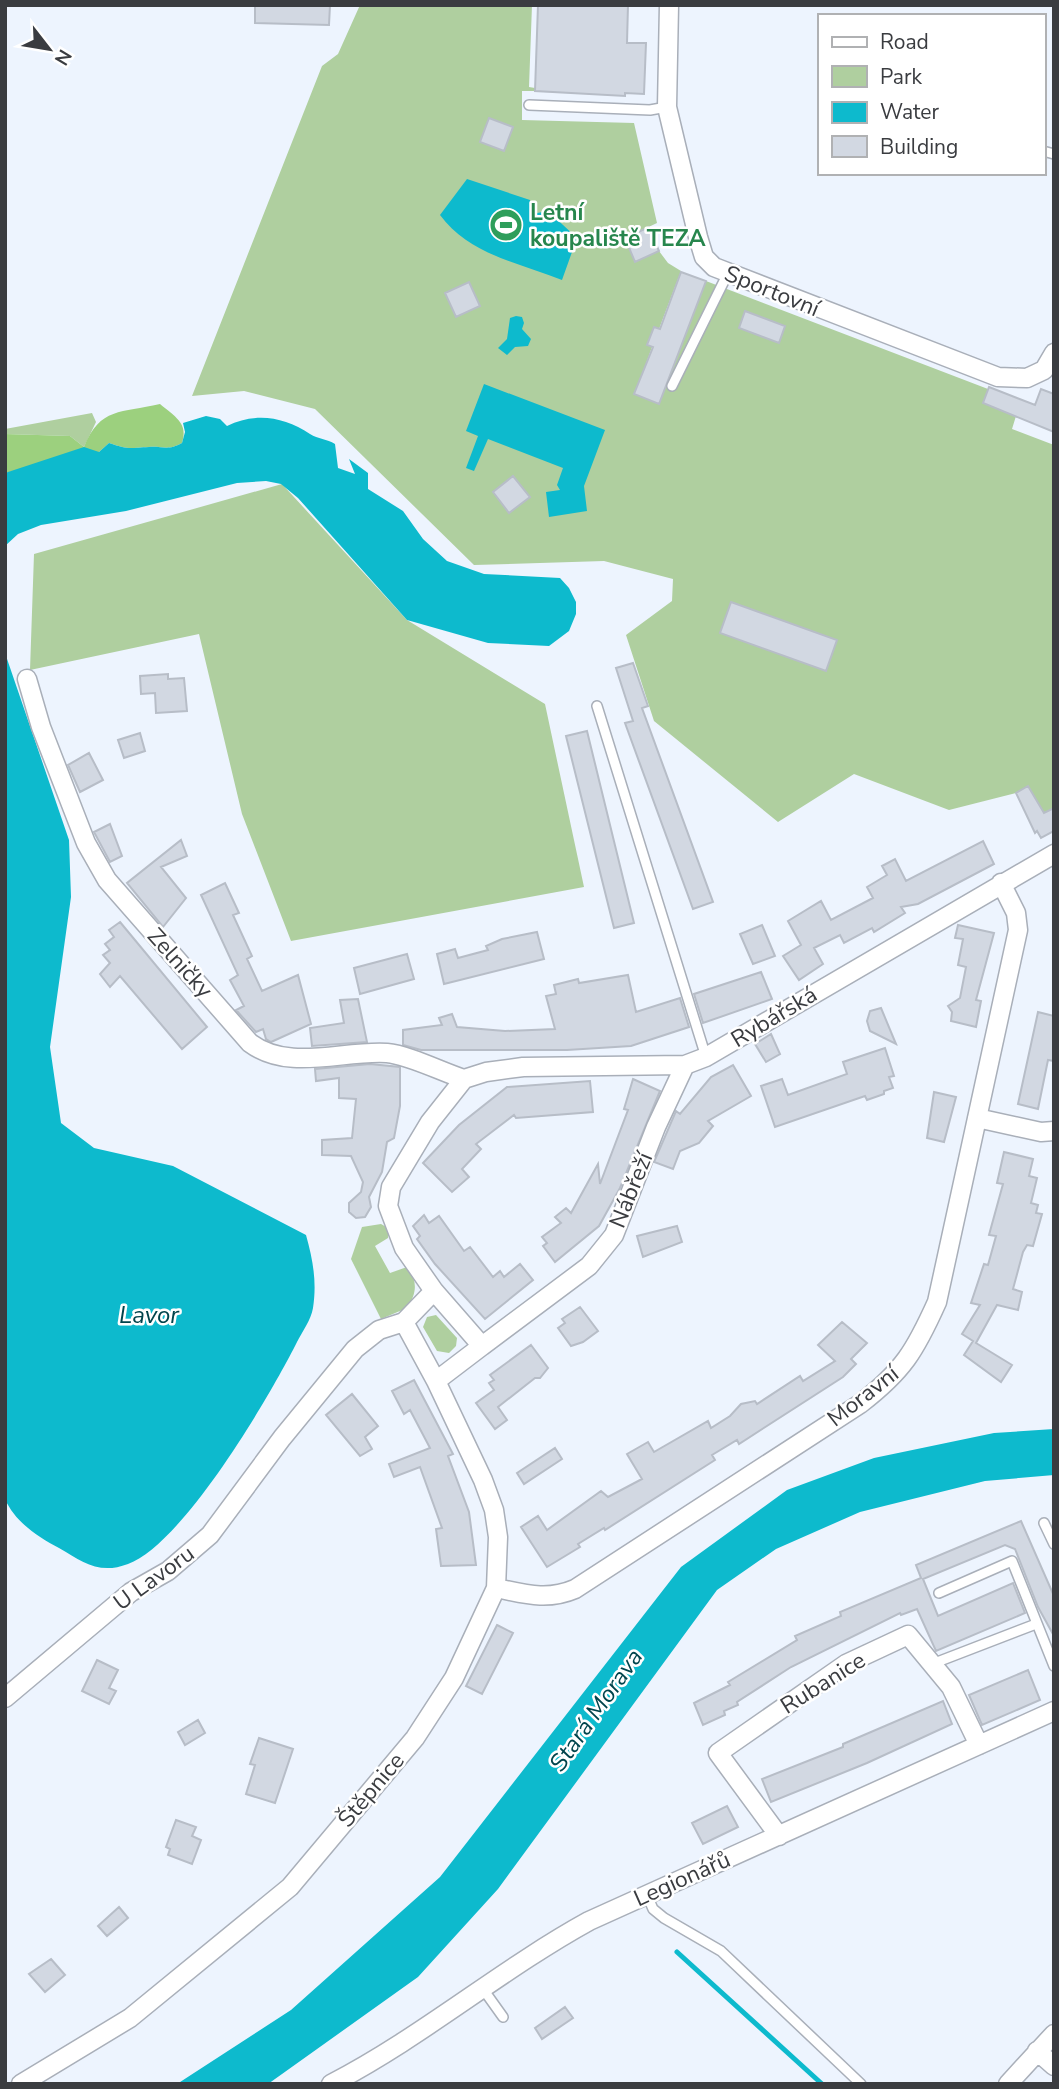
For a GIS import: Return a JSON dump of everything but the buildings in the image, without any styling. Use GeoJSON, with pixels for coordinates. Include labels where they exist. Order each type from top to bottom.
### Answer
{"type":"FeatureCollection","features":[{"type":"Feature","properties":{"kind":"street","name":"Sportovní"},"geometry":{"type":"LineString","coordinates":[[669,5],[667,107],[704,257],[727,275],[998,377],[1027,378],[1049,372]]}},
{"type":"Feature","properties":{"kind":"street"},"geometry":{"type":"LineString","coordinates":[[1049,372],[1054,353]]}},
{"type":"Feature","properties":{"kind":"street","name":"Zelničky"},"geometry":{"type":"LineString","coordinates":[[27,679],[41,727],[86,843],[107,880],[250,1043],[271,1055],[291,1058],[389,1053],[464,1079]]}},
{"type":"Feature","properties":{"kind":"street","name":"Rybářská"},"geometry":{"type":"LineString","coordinates":[[464,1079],[486,1072],[523,1067],[685,1065],[706,1057],[1054,854]]}},
{"type":"Feature","properties":{"kind":"street","name":"Moravní"},"geometry":{"type":"LineString","coordinates":[[496,1588],[544,1597],[556,1597],[575,1589],[860,1404],[894,1378],[918,1346],[937,1302],[1018,930],[1016,913],[1001,883]]}},
{"type":"Feature","properties":{"kind":"street","name":"Nábřeží"},"geometry":{"type":"LineString","coordinates":[[436,1381],[589,1266],[614,1236],[656,1127],[685,1065]]}},
{"type":"Feature","properties":{"kind":"street"},"geometry":{"type":"LineString","coordinates":[[464,1079],[430,1122],[391,1187],[388,1206],[394,1229],[434,1291],[482,1346]]}},
{"type":"Feature","properties":{"kind":"street"},"geometry":{"type":"LineString","coordinates":[[977,1118],[1041,1132],[1054,1131]]}},
{"type":"Feature","properties":{"kind":"street"},"geometry":{"type":"LineString","coordinates":[[434,1291],[404,1322],[436,1381]]}},
{"type":"Feature","properties":{"kind":"street","name":"U Lavoru"},"geometry":{"type":"LineString","coordinates":[[5,1699],[131,1592],[168,1571],[210,1535],[282,1438],[355,1349],[379,1330],[404,1322]]}},
{"type":"Feature","properties":{"kind":"street","name":"Štěpnice"},"geometry":{"type":"LineString","coordinates":[[21,2084],[130,2018],[290,1887],[415,1738],[454,1678],[496,1588],[499,1563],[494,1510],[436,1381]]}},
{"type":"Feature","properties":{"kind":"street","name":"Rubanice"},"geometry":{"type":"LineString","coordinates":[[779,1836],[718,1753],[846,1664],[908,1636],[951,1686],[979,1745]]}},
{"type":"Feature","properties":{"kind":"street","name":"Legionářů"},"geometry":{"type":"LineString","coordinates":[[331,2084],[365,2066],[550,1942],[647,1895],[1054,1711]]}},
{"type":"Feature","properties":{"kind":"street"},"geometry":{"type":"LineString","coordinates":[[1008,2084],[1054,2034]]}},
{"type":"Feature","properties":{"kind":"street"},"geometry":{"type":"LineString","coordinates":[[1037,2051],[1054,2066]]}},
{"type":"Feature","properties":{"kind":"lane"},"geometry":{"type":"LineString","coordinates":[[528,105],[650,110],[667,107]]}},
{"type":"Feature","properties":{"kind":"lane"},"geometry":{"type":"LineString","coordinates":[[672,386],[727,275]]}},
{"type":"Feature","properties":{"kind":"lane"},"geometry":{"type":"LineString","coordinates":[[597,706],[706,1057]]}},
{"type":"Feature","properties":{"kind":"lane"},"geometry":{"type":"LineString","coordinates":[[1044,1523],[1054,1544]]}},
{"type":"Feature","properties":{"kind":"lane"},"geometry":{"type":"LineString","coordinates":[[939,1593],[1013,1561],[1035,1614],[1035,1624],[1054,1666]]}},
{"type":"Feature","properties":{"kind":"lane"},"geometry":{"type":"LineString","coordinates":[[932,1664],[1035,1624]]}},
{"type":"Feature","properties":{"kind":"lane"},"geometry":{"type":"LineString","coordinates":[[647,1895],[653,1909],[664,1918],[721,1951],[861,2084]]}},
{"type":"Feature","properties":{"kind":"lane"},"geometry":{"type":"LineString","coordinates":[[483,1989],[503,2017]]}},
{"type":"Feature","properties":{"kind":"green space"},"geometry":{"type":"Polygon","coordinates":[[[360,5],[532,5],[529,87],[535,88],[535,91],[522,91],[522,120],[634,123],[657,223],[625,238],[635,261],[659,251],[668,263],[681,271],[659,329],[654,327],[647,344],[652,347],[635,394],[706,281],[988,389],[983,403],[1016,416],[1012,429],[1054,445],[1054,829],[1028,787],[1016,793],[949,810],[854,774],[778,822],[654,721],[626,635],[672,601],[673,579],[604,561],[474,565],[315,409],[244,391],[192,396],[322,66],[338,54],[360,5]]]}},
{"type":"Feature","properties":{"kind":"green space"},"geometry":{"type":"Polygon","coordinates":[[[160,404],[182,425],[182,443],[169,448],[129,448],[109,443],[99,452],[5,473],[5,434],[70,436],[84,447],[90,434],[105,418],[123,411],[160,404]]]}},
{"type":"Feature","properties":{"kind":"green space"},"geometry":{"type":"Polygon","coordinates":[[[92,413],[96,422],[84,447],[70,436],[5,434],[5,429],[92,413]]]}},
{"type":"Feature","properties":{"kind":"green space"},"geometry":{"type":"Polygon","coordinates":[[[282,484],[407,620],[545,704],[584,887],[291,941],[242,814],[199,634],[30,670],[34,554],[282,484]]]}},
{"type":"Feature","properties":{"kind":"green space"},"geometry":{"type":"Polygon","coordinates":[[[381,1224],[388,1228],[388,1238],[375,1246],[390,1273],[407,1267],[415,1287],[407,1308],[381,1319],[351,1259],[362,1227],[381,1224]]]}},
{"type":"Feature","properties":{"kind":"green space"},"geometry":{"type":"Polygon","coordinates":[[[436,1315],[457,1338],[456,1346],[449,1353],[437,1351],[423,1327],[427,1317],[436,1315]]]}},
{"type":"Feature","properties":{"kind":"water","name":"Letní koupaliště TEZA"},"geometry":{"type":"Polygon","coordinates":[[[467,179],[530,200],[532,214],[548,211],[577,238],[562,280],[495,256],[465,239],[452,228],[440,215],[467,179]]]}},
{"type":"Feature","properties":{"kind":"water","name":"Letní koupaliště TEZA"},"geometry":{"type":"Polygon","coordinates":[[[522,317],[522,329],[531,339],[528,346],[515,347],[507,355],[498,348],[507,339],[510,318],[522,317]]]}},
{"type":"Feature","properties":{"kind":"water"},"geometry":{"type":"Polygon","coordinates":[[[484,384],[605,430],[584,486],[587,511],[549,517],[546,492],[560,490],[557,485],[563,468],[488,439],[474,471],[466,468],[478,436],[466,431],[484,384]]]}},
{"type":"Feature","properties":{"kind":"water"},"geometry":{"type":"Polygon","coordinates":[[[206,416],[220,419],[227,426],[249,419],[280,420],[335,444],[338,468],[355,474],[349,459],[368,473],[368,489],[403,511],[423,539],[447,561],[484,574],[560,578],[576,602],[576,614],[569,631],[549,646],[488,643],[407,620],[298,498],[281,484],[266,481],[237,483],[126,511],[41,525],[18,534],[5,546],[5,473],[84,447],[99,452],[109,443],[129,448],[173,447],[182,443],[185,432],[183,423],[206,416]]]}},
{"type":"Feature","properties":{"kind":"water","name":"Lavor"},"geometry":{"type":"Polygon","coordinates":[[[5,653],[69,840],[71,897],[50,1047],[61,1123],[94,1148],[173,1166],[306,1235],[314,1271],[314,1298],[308,1321],[267,1397],[223,1466],[174,1528],[150,1551],[118,1567],[92,1565],[43,1539],[21,1522],[5,1499],[5,653]]]}},
{"type":"Feature","properties":{"kind":"water","name":"Stará Morava"},"geometry":{"type":"Polygon","coordinates":[[[1054,1429],[1054,1475],[985,1481],[860,1512],[776,1549],[717,1590],[498,1889],[418,1977],[268,2084],[177,2084],[291,2010],[440,1877],[681,1567],[787,1490],[874,1458],[994,1433],[1054,1429]]]}},
{"type":"Feature","properties":{"kind":"waterway"},"geometry":{"type":"LineString","coordinates":[[677,1952],[822,2084]]}},
{"type":"Feature","properties":{"kind":"place","name":"Letní koupaliště TEZA"},"geometry":{"type":"Point","coordinates":[506,225]}}]}
